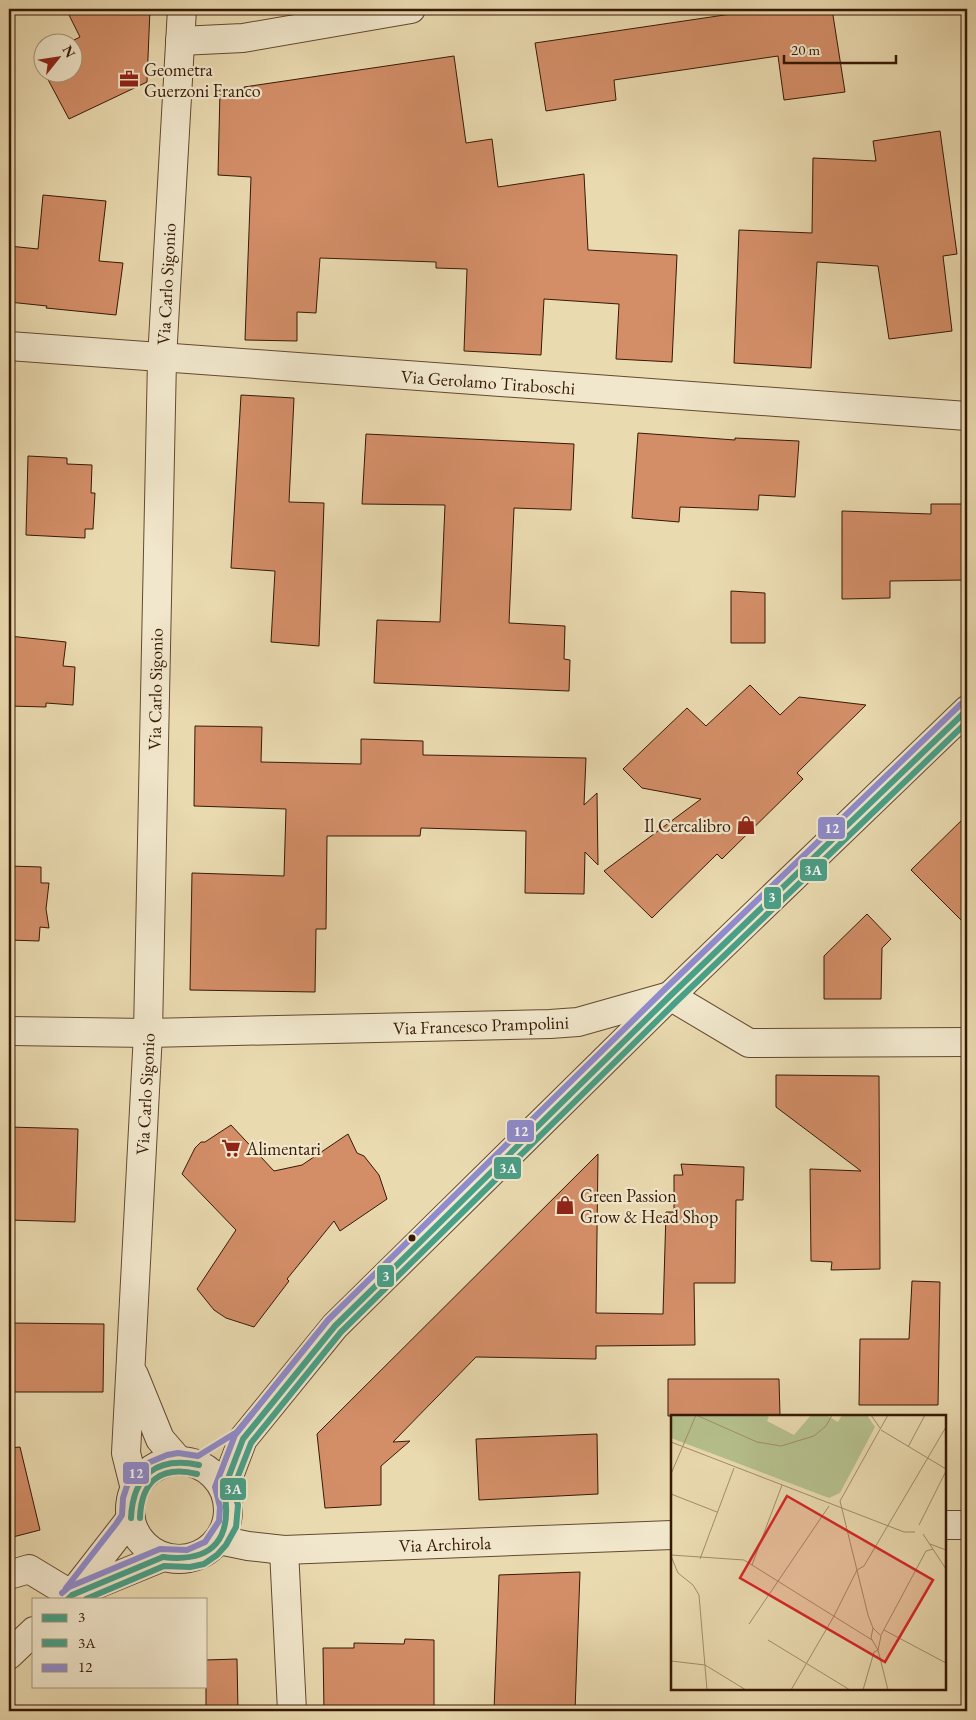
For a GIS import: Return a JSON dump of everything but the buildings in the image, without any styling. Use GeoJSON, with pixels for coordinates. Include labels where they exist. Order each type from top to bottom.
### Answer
{"type":"FeatureCollection","features":[{"type":"Feature","properties":{"kind":"street","name":"Via Carlo Sigonio"},"geometry":{"type":"LineString","coordinates":[[135,1489],[126,1453],[132,1369],[148,1033],[162,359],[182,9]]}},
{"type":"Feature","properties":{"kind":"street"},"geometry":{"type":"LineString","coordinates":[[180,41],[243,38],[411,9]]}},
{"type":"Feature","properties":{"kind":"street","name":"Via Gerolamo Tiraboschi"},"geometry":{"type":"LineString","coordinates":[[9,346],[162,359],[967,416]]}},
{"type":"Feature","properties":{"kind":"street"},"geometry":{"type":"LineString","coordinates":[[224,1489],[242,1439],[335,1326],[670,996],[967,710]]}},
{"type":"Feature","properties":{"kind":"street"},"geometry":{"type":"LineString","coordinates":[[670,996],[749,1042],[967,1042]]}},
{"type":"Feature","properties":{"kind":"street","name":"Via Francesco Prampolini"},"geometry":{"type":"LineString","coordinates":[[9,1031],[148,1033],[550,1024],[578,1022],[670,996]]}},
{"type":"Feature","properties":{"kind":"street","name":"Via Carlo Sigonio"},"geometry":{"type":"LineString","coordinates":[[132,1369],[160,1439],[189,1463]]}},
{"type":"Feature","properties":{"kind":"street"},"geometry":{"type":"LineString","coordinates":[[189,1463],[214,1475],[224,1489],[229,1506],[228,1524],[220,1540],[200,1556],[175,1560],[163,1557],[141,1542],[131,1518],[131,1503],[135,1489],[149,1471],[158,1465],[189,1463],[242,1439]]}},
{"type":"Feature","properties":{"kind":"street"},"geometry":{"type":"LineString","coordinates":[[70,1597],[131,1518]]}},
{"type":"Feature","properties":{"kind":"street"},"geometry":{"type":"LineString","coordinates":[[946,1525],[967,1525]]}},
{"type":"Feature","properties":{"kind":"street","name":"Via Archirola"},"geometry":{"type":"LineString","coordinates":[[220,1540],[248,1546],[284,1550],[671,1535]]}},
{"type":"Feature","properties":{"kind":"street"},"geometry":{"type":"LineString","coordinates":[[284,1550],[292,1711]]}},
{"type":"Feature","properties":{"kind":"street"},"geometry":{"type":"LineString","coordinates":[[70,1597],[163,1557]]}},
{"type":"Feature","properties":{"kind":"street"},"geometry":{"type":"LineString","coordinates":[[9,1574],[29,1569],[70,1597]]}},
{"type":"Feature","properties":{"kind":"street"},"geometry":{"type":"LineString","coordinates":[[9,1655],[32,1633]]}},
{"type":"Feature","properties":{"kind":"transit line","name":"12"},"geometry":{"type":"LineString","coordinates":[[62,1593],[69,1587],[160,1549],[187,1550],[205,1542],[219,1521],[220,1507],[215,1487],[235,1435],[328,1320],[664,990],[961,704]]}},
{"type":"Feature","properties":{"kind":"transit line","name":"3"},"geometry":{"type":"LineString","coordinates":[[224,1489],[243,1439],[335,1326],[670,996],[967,710]]}},
{"type":"Feature","properties":{"kind":"transit line","name":"3A"},"geometry":{"type":"LineString","coordinates":[[88,1598],[164,1566],[190,1567],[204,1564],[217,1555],[226,1545],[236,1527],[238,1505],[233,1489],[251,1443],[341,1332],[676,1002],[967,722]]}},
{"type":"Feature","properties":{"kind":"transit line","name":"12"},"geometry":{"type":"LineString","coordinates":[[66,1588],[122,1515],[123,1498],[128,1483],[143,1465],[167,1455],[178,1453],[198,1456],[237,1432],[252,1414]]}},
{"type":"Feature","properties":{"kind":"transit line","name":"3"},"geometry":{"type":"LineString","coordinates":[[131,1518],[137,1490],[142,1480],[150,1472],[160,1466],[171,1463],[199,1465]]}},
{"type":"Feature","properties":{"kind":"transit line","name":"3A"},"geometry":{"type":"LineString","coordinates":[[140,1518],[144,1494],[155,1479],[163,1474],[173,1472],[197,1474]]}},
{"type":"Feature","properties":{"kind":"transit line","name":"3"},"geometry":{"type":"LineString","coordinates":[[163,1557],[181,1558],[195,1556],[207,1551],[216,1544],[222,1534],[225,1521],[224,1489]]}},
{"type":"Feature","properties":{"kind":"transit line","name":"3"},"geometry":{"type":"LineString","coordinates":[[69,1598],[72,1595],[163,1557]]}},
{"type":"Feature","properties":{"kind":"place","name":"Geometra Guerzoni Franco"},"geometry":{"type":"Point","coordinates":[129,79]}},
{"type":"Feature","properties":{"kind":"place","name":"Il Cercalibro"},"geometry":{"type":"Point","coordinates":[746,825]}},
{"type":"Feature","properties":{"kind":"place","name":"Alimentari"},"geometry":{"type":"Point","coordinates":[231,1148]}},
{"type":"Feature","properties":{"kind":"place","name":"Green Passion Grow & Head Shop"},"geometry":{"type":"Point","coordinates":[565,1205]}}]}
